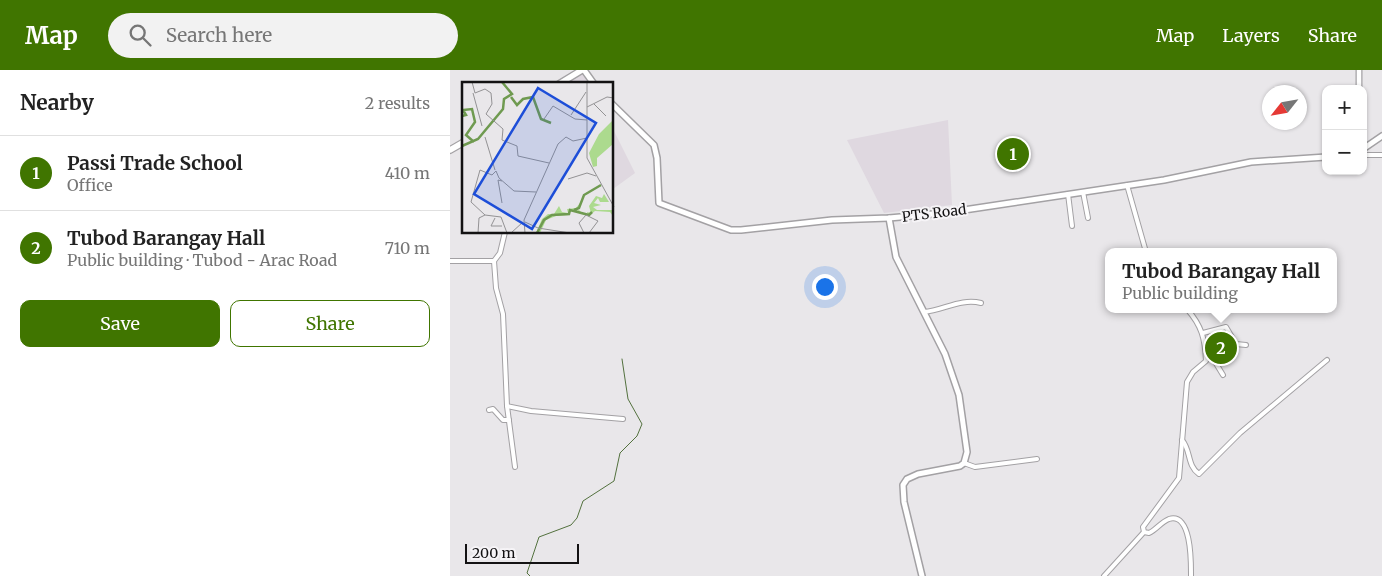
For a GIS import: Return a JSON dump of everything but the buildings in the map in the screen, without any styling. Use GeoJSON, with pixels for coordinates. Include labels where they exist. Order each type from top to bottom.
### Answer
{"type":"FeatureCollection","features":[{"type":"Feature","properties":{"kind":"highway"},"geometry":{"type":"LineString","coordinates":[[562,82],[583,70]]}},
{"type":"Feature","properties":{"kind":"highway"},"geometry":{"type":"LineString","coordinates":[[450,150],[462,143]]}},
{"type":"Feature","properties":{"kind":"main road"},"geometry":{"type":"LineString","coordinates":[[583,70],[592,82]]}},
{"type":"Feature","properties":{"kind":"main road","name":"PTS Road"},"geometry":{"type":"LineString","coordinates":[[614,106],[654,145],[659,203],[731,230],[832,220],[889,218],[1164,180],[1252,162],[1322,157]]}},
{"type":"Feature","properties":{"kind":"main road"},"geometry":{"type":"LineString","coordinates":[[1367,146],[1382,136]]}},
{"type":"Feature","properties":{"kind":"main road"},"geometry":{"type":"LineString","coordinates":[[889,218],[896,258],[946,354],[960,394],[966,443],[964,463],[954,468],[912,476],[903,485],[904,502],[922,576]]}},
{"type":"Feature","properties":{"kind":"street"},"geometry":{"type":"LineString","coordinates":[[1359,70],[1360,85]]}},
{"type":"Feature","properties":{"kind":"street"},"geometry":{"type":"LineString","coordinates":[[1367,155],[1382,154]]}},
{"type":"Feature","properties":{"kind":"street"},"geometry":{"type":"LineString","coordinates":[[1127,185],[1145,248]]}},
{"type":"Feature","properties":{"kind":"street"},"geometry":{"type":"LineString","coordinates":[[1083,192],[1088,218]]}},
{"type":"Feature","properties":{"kind":"street"},"geometry":{"type":"LineString","coordinates":[[1068,194],[1072,226]]}},
{"type":"Feature","properties":{"kind":"street"},"geometry":{"type":"LineString","coordinates":[[505,234],[500,253],[494,261],[496,288],[503,314],[507,406],[515,467]]}},
{"type":"Feature","properties":{"kind":"street"},"geometry":{"type":"LineString","coordinates":[[450,261],[494,261]]}},
{"type":"Feature","properties":{"kind":"street"},"geometry":{"type":"LineString","coordinates":[[924,312],[960,303],[982,304]]}},
{"type":"Feature","properties":{"kind":"street"},"geometry":{"type":"LineString","coordinates":[[1104,576],[1144,532],[1143,527],[1179,478],[1187,382],[1193,372],[1206,361],[1203,334],[1199,324],[1190,313]]}},
{"type":"Feature","properties":{"kind":"street"},"geometry":{"type":"LineString","coordinates":[[1203,334],[1226,327],[1236,344],[1246,345]]}},
{"type":"Feature","properties":{"kind":"street"},"geometry":{"type":"LineString","coordinates":[[1205,347],[1223,375]]}},
{"type":"Feature","properties":{"kind":"street"},"geometry":{"type":"LineString","coordinates":[[1182,440],[1187,448],[1192,468],[1199,474],[1240,433],[1327,360]]}},
{"type":"Feature","properties":{"kind":"street"},"geometry":{"type":"LineString","coordinates":[[507,406],[531,411],[623,419]]}},
{"type":"Feature","properties":{"kind":"street"},"geometry":{"type":"LineString","coordinates":[[489,410],[493,409],[503,420],[509,420]]}},
{"type":"Feature","properties":{"kind":"street"},"geometry":{"type":"LineString","coordinates":[[964,463],[975,467],[1037,459]]}},
{"type":"Feature","properties":{"kind":"street"},"geometry":{"type":"LineString","coordinates":[[1144,532],[1149,534],[1170,519],[1176,519],[1181,522],[1188,534],[1191,576]]}},
{"type":"Feature","properties":{"kind":"shaded area"},"geometry":{"type":"Polygon","coordinates":[[[581,72],[589,82],[564,82],[581,72]]]}},
{"type":"Feature","properties":{"kind":"shaded area"},"geometry":{"type":"Polygon","coordinates":[[[948,120],[952,205],[884,213],[847,140],[948,120]]]}},
{"type":"Feature","properties":{"kind":"shaded area"},"geometry":{"type":"Polygon","coordinates":[[[614,131],[635,173],[614,188],[614,131]]]}},
{"type":"Feature","properties":{"kind":"waterway"},"geometry":{"type":"LineString","coordinates":[[530,576],[527,573],[539,537],[571,525],[577,518],[583,501],[614,481],[620,453],[637,436],[642,424],[628,399],[622,359]]}},
{"type":"Feature","properties":{"kind":"place","name":"Passi Trade School"},"geometry":{"type":"Point","coordinates":[1013,154]}},
{"type":"Feature","properties":{"kind":"place","name":"Tubod Barangay Hall"},"geometry":{"type":"Point","coordinates":[1221,348]}}]}
